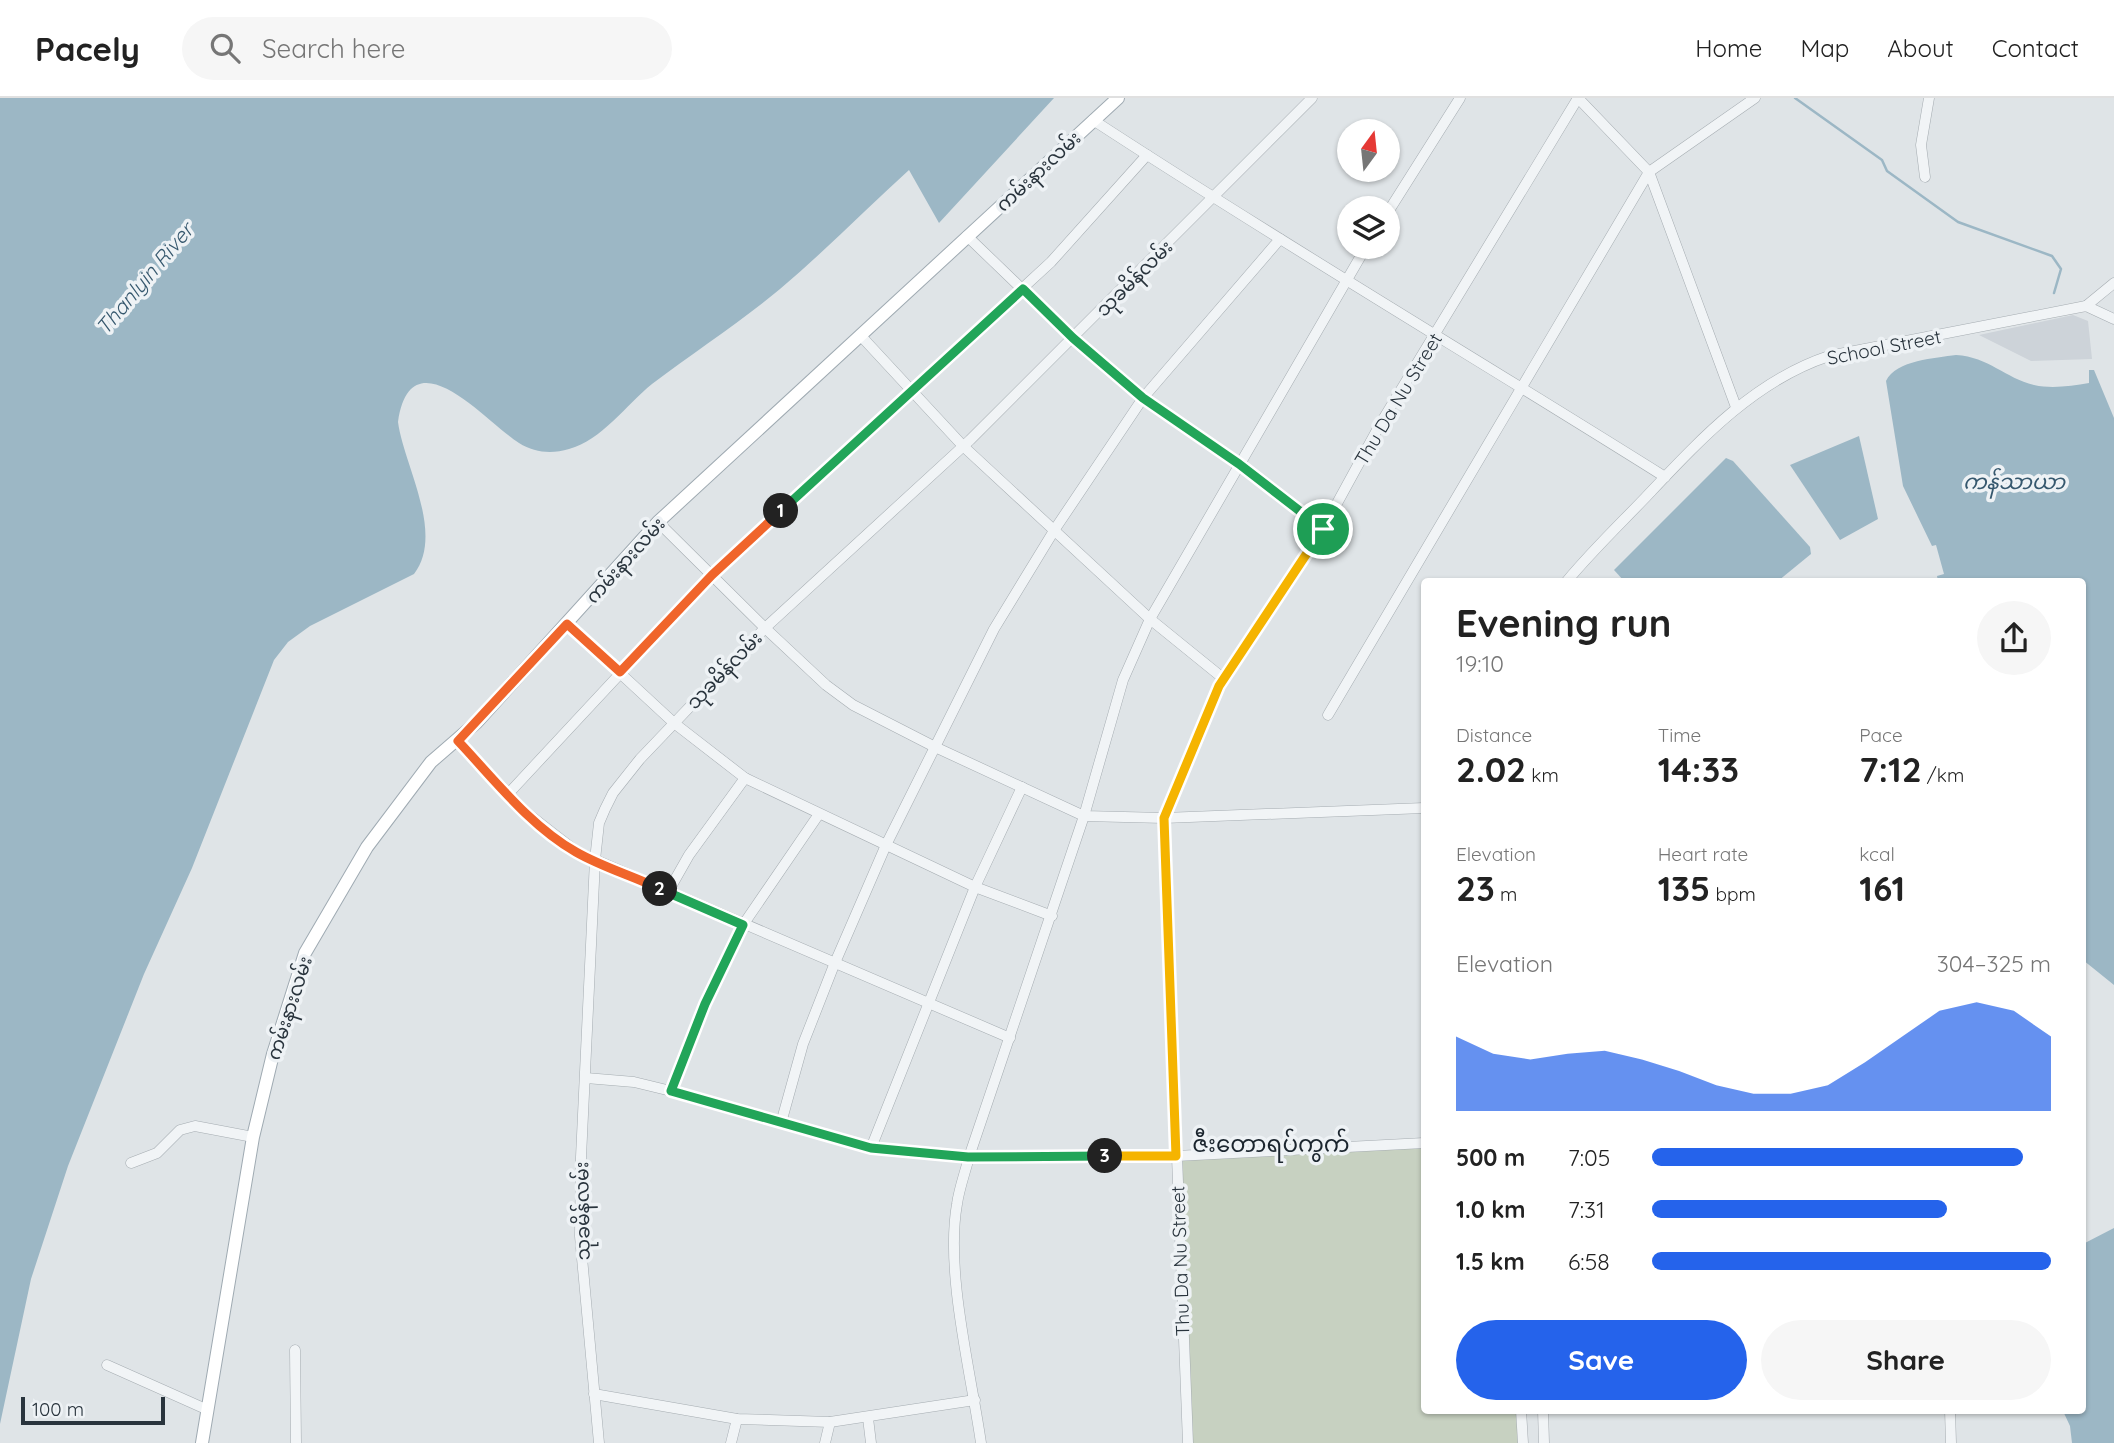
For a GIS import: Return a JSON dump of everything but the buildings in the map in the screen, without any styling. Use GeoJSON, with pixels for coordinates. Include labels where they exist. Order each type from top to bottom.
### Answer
{"type":"FeatureCollection","features":[{"type":"Feature","properties":{"kind":"main road","name":"ကမ်းနားလမ်း"},"geometry":{"type":"LineString","coordinates":[[202,1443],[253,1136],[273,1054],[305,953],[367,847],[424,770],[458,741],[659,522],[1118,98]]}},
{"type":"Feature","properties":{"kind":"street","name":"သုခမိန်လမ်း"},"geometry":{"type":"LineString","coordinates":[[599,1443],[580,1236],[581,1157],[595,860],[599,823],[613,793],[674,723],[765,628],[963,446],[1214,199],[1312,98]]}},
{"type":"Feature","properties":{"kind":"street"},"geometry":{"type":"LineString","coordinates":[[1398,196],[1460,98]]}},
{"type":"Feature","properties":{"kind":"street"},"geometry":{"type":"LineString","coordinates":[[1578,98],[1649,172],[1736,407]]}},
{"type":"Feature","properties":{"kind":"street","name":"Thu Da Nu Street"},"geometry":{"type":"LineString","coordinates":[[1188,1443],[1164,818],[1224,679],[1323,529],[1382,421],[1578,98]]}},
{"type":"Feature","properties":{"kind":"street"},"geometry":{"type":"LineString","coordinates":[[1328,715],[1521,387],[1557,332],[1649,172],[1755,98]]}},
{"type":"Feature","properties":{"kind":"street"},"geometry":{"type":"LineString","coordinates":[[1925,177],[1921,145],[1928,98]]}},
{"type":"Feature","properties":{"kind":"street"},"geometry":{"type":"LineString","coordinates":[[1093,120],[1214,199],[1437,333],[1665,477]]}},
{"type":"Feature","properties":{"kind":"street"},"geometry":{"type":"LineString","coordinates":[[508,794],[712,575],[1023,289],[1077,235],[1147,155]]}},
{"type":"Feature","properties":{"kind":"street"},"geometry":{"type":"LineString","coordinates":[[967,236],[1073,338],[1143,398],[1239,464],[1323,529]]}},
{"type":"Feature","properties":{"kind":"street"},"geometry":{"type":"LineString","coordinates":[[782,1123],[803,1044],[834,965],[886,845],[994,629],[1055,529],[1143,398],[1280,239]]}},
{"type":"Feature","properties":{"kind":"street"},"geometry":{"type":"LineString","coordinates":[[981,1443],[961,1320],[955,1234],[956,1205],[968,1157],[1052,916],[1084,816],[1122,680],[1150,619],[1358,259]]}},
{"type":"Feature","properties":{"kind":"street"},"geometry":{"type":"LineString","coordinates":[[2081,307],[2114,283]]}},
{"type":"Feature","properties":{"kind":"street"},"geometry":{"type":"LineString","coordinates":[[2081,307],[2114,319]]}},
{"type":"Feature","properties":{"kind":"street","name":"School Street"},"geometry":{"type":"LineString","coordinates":[[1569,578],[1736,407],[1792,370],[1829,356],[2081,307]]}},
{"type":"Feature","properties":{"kind":"street"},"geometry":{"type":"LineString","coordinates":[[861,336],[963,446],[1150,619],[1224,679]]}},
{"type":"Feature","properties":{"kind":"street"},"geometry":{"type":"LineString","coordinates":[[659,522],[765,628],[826,685],[853,705],[935,747],[1084,816],[1164,818],[1421,808]]}},
{"type":"Feature","properties":{"kind":"street"},"geometry":{"type":"LineString","coordinates":[[567,624],[674,723],[745,778],[975,887],[1052,916]]}},
{"type":"Feature","properties":{"kind":"street"},"geometry":{"type":"LineString","coordinates":[[458,741],[508,794],[558,839],[595,860],[927,1005],[1010,1038]]}},
{"type":"Feature","properties":{"kind":"street"},"geometry":{"type":"LineString","coordinates":[[668,892],[688,855],[745,778]]}},
{"type":"Feature","properties":{"kind":"street"},"geometry":{"type":"LineString","coordinates":[[871,1148],[975,887],[1021,787]]}},
{"type":"Feature","properties":{"kind":"street"},"geometry":{"type":"LineString","coordinates":[[671,1091],[705,1004],[743,925],[820,814]]}},
{"type":"Feature","properties":{"kind":"street"},"geometry":{"type":"LineString","coordinates":[[586,1078],[634,1082],[671,1091],[871,1148],[968,1157],[1176,1156],[1421,1143]]}},
{"type":"Feature","properties":{"kind":"street"},"geometry":{"type":"LineString","coordinates":[[131,1163],[157,1153],[180,1130],[195,1126],[253,1136]]}},
{"type":"Feature","properties":{"kind":"street"},"geometry":{"type":"LineString","coordinates":[[295,1350],[296,1443]]}},
{"type":"Feature","properties":{"kind":"street"},"geometry":{"type":"LineString","coordinates":[[107,1365],[208,1410]]}},
{"type":"Feature","properties":{"kind":"street"},"geometry":{"type":"LineString","coordinates":[[594,1394],[737,1419],[831,1422],[975,1400]]}},
{"type":"Feature","properties":{"kind":"street"},"geometry":{"type":"LineString","coordinates":[[1521,1414],[1523,1443]]}},
{"type":"Feature","properties":{"kind":"street"},"geometry":{"type":"LineString","coordinates":[[1543,1414],[1544,1443]]}},
{"type":"Feature","properties":{"kind":"street"},"geometry":{"type":"LineString","coordinates":[[1950,1414],[1951,1443]]}},
{"type":"Feature","properties":{"kind":"street"},"geometry":{"type":"LineString","coordinates":[[868,1418],[871,1443]]}},
{"type":"Feature","properties":{"kind":"street"},"geometry":{"type":"LineString","coordinates":[[731,1443],[737,1419]]}},
{"type":"Feature","properties":{"kind":"street"},"geometry":{"type":"LineString","coordinates":[[825,1443],[831,1422]]}},
{"type":"Feature","properties":{"kind":"shaded area"},"geometry":{"type":"Polygon","coordinates":[[[2073,315],[2088,321],[2092,359],[2031,361],[1979,335],[2073,315]]]}},
{"type":"Feature","properties":{"kind":"green space"},"geometry":{"type":"Polygon","coordinates":[[[1421,1143],[1421,1414],[1521,1414],[1523,1443],[1187,1443],[1176,1156],[1421,1143]]]}},
{"type":"Feature","properties":{"kind":"water","name":"Thanlyin River"},"geometry":{"type":"Polygon","coordinates":[[[0,98],[1054,98],[939,223],[909,170],[780,289],[652,384],[603,430],[581,444],[556,452],[531,449],[505,433],[451,391],[434,384],[418,384],[406,396],[398,422],[424,519],[422,558],[414,574],[310,626],[288,642],[274,660],[192,868],[144,974],[68,1166],[31,1279],[0,1424],[0,98]]]}},
{"type":"Feature","properties":{"kind":"water","name":"ကန်သာယာ"},"geometry":{"type":"Polygon","coordinates":[[[1956,355],[1968,357],[2024,382],[2041,386],[2062,387],[2089,383],[2089,370],[2094,370],[2114,418],[2114,985],[2086,962],[2086,578],[1937,578],[1944,574],[1936,545],[1932,546],[1903,486],[1886,381],[1898,368],[1928,359],[1956,355]]]}},
{"type":"Feature","properties":{"kind":"water"},"geometry":{"type":"Polygon","coordinates":[[[1859,436],[1878,519],[1840,540],[1790,465],[1859,436]]]}},
{"type":"Feature","properties":{"kind":"water"},"geometry":{"type":"Polygon","coordinates":[[[1726,458],[1733,461],[1810,547],[1811,554],[1782,578],[1621,578],[1614,570],[1726,458]]]}},
{"type":"Feature","properties":{"kind":"water"},"geometry":{"type":"Polygon","coordinates":[[[2114,1228],[2114,1443],[2072,1443],[2070,1426],[2064,1414],[2086,1414],[2086,1242],[2114,1228]]]}},
{"type":"Feature","properties":{"kind":"waterway"},"geometry":{"type":"LineString","coordinates":[[1795,98],[1882,160],[1887,171],[1958,222],[2052,256],[2061,269],[2054,293]]}},
{"type":"Feature","properties":{"kind":"district","name":"ဇီးတောရပ်ကွက်"},"geometry":{"type":"Point","coordinates":[1271,1144]}},
{"type":"Feature","properties":{"kind":"route"},"geometry":{"type":"LineString","coordinates":[[1023,289],[1073,338],[1143,398],[1239,464],[1323,529],[1219,686],[1164,818],[1176,1156],[968,1157],[871,1148],[671,1091],[685,1049],[743,925],[577,852],[527,813],[458,741],[567,624],[620,672],[712,575],[1023,289]]}}]}
